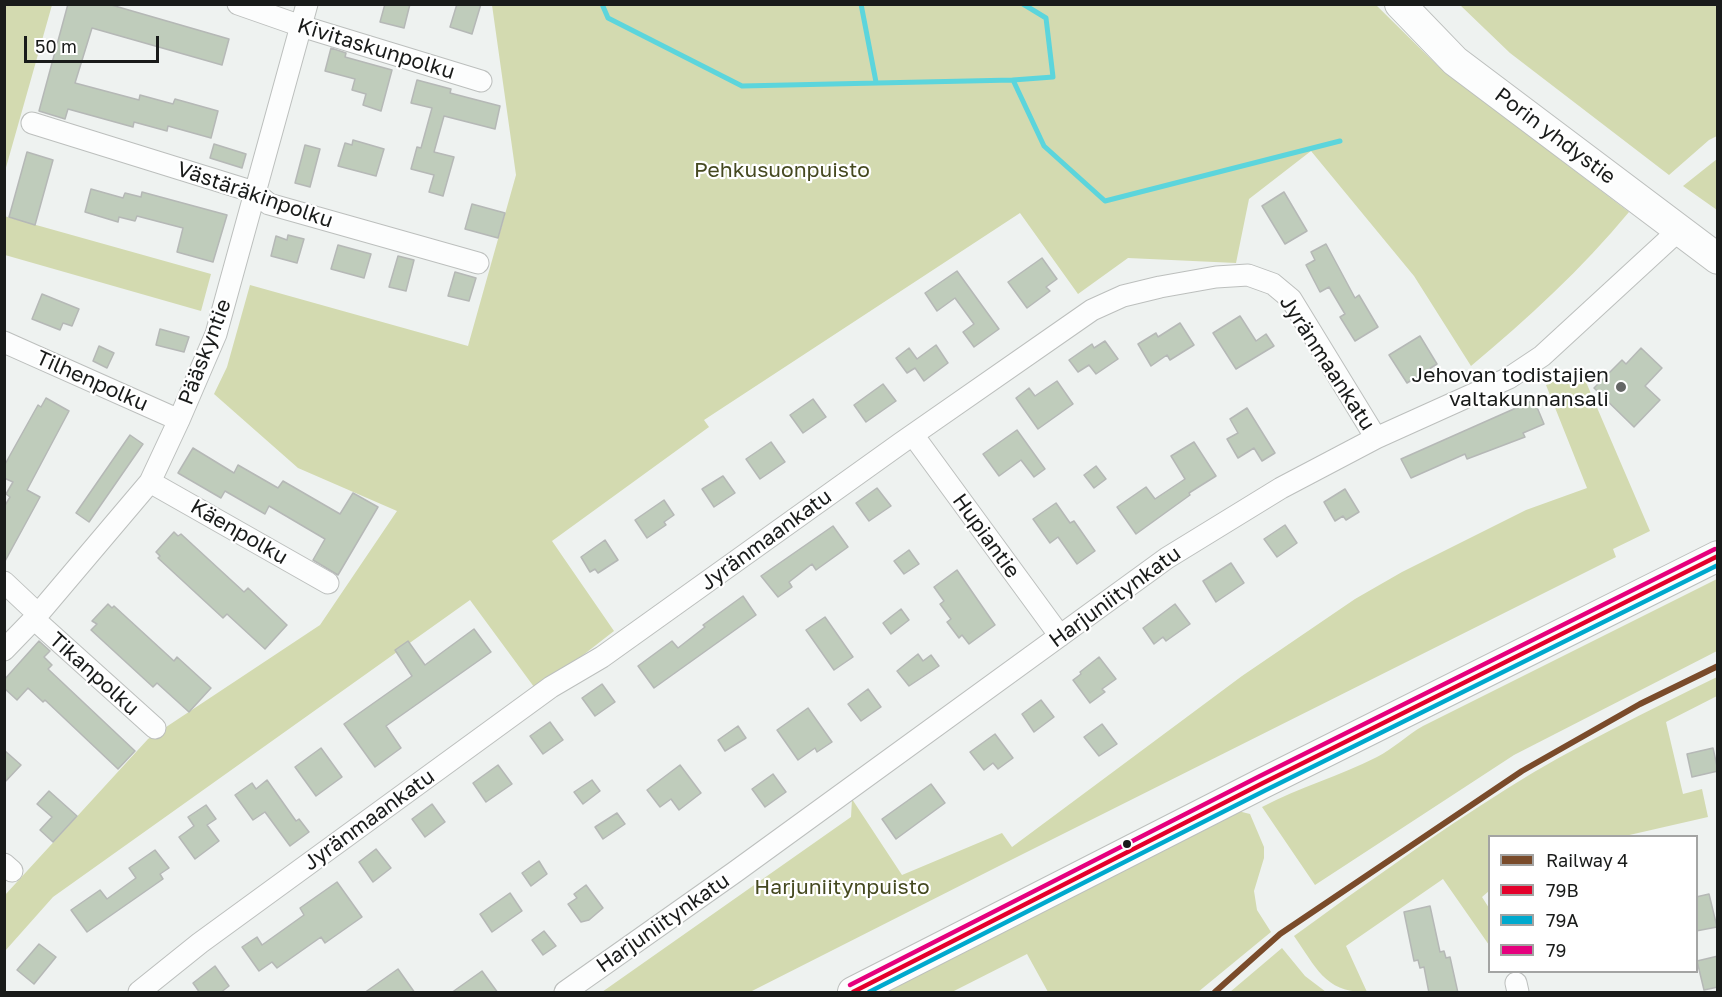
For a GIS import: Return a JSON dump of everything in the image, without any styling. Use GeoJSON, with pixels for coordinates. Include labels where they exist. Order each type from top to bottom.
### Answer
{"type":"FeatureCollection","features":[{"type":"Feature","properties":{"kind":"main road","name":"Porin yhdystie"},"geometry":{"type":"LineString","coordinates":[[1400,4],[1455,61],[1718,259]]}},
{"type":"Feature","properties":{"kind":"main road"},"geometry":{"type":"LineString","coordinates":[[853,993],[1263,783],[1718,556]]}},
{"type":"Feature","properties":{"kind":"street","name":"Kivitaskunpolku"},"geometry":{"type":"LineString","coordinates":[[238,4],[301,26],[481,81]]}},
{"type":"Feature","properties":{"kind":"street","name":"Pääskyntie"},"geometry":{"type":"LineString","coordinates":[[4,650],[36,617],[150,482],[216,334],[307,4]]}},
{"type":"Feature","properties":{"kind":"street","name":"Västäräkinpolku"},"geometry":{"type":"LineString","coordinates":[[32,123],[254,192],[269,204],[478,263]]}},
{"type":"Feature","properties":{"kind":"street","name":"Harjuniitynkatu"},"geometry":{"type":"LineString","coordinates":[[566,993],[1167,558],[1281,488],[1376,438],[1509,378],[1542,356],[1679,230]]}},
{"type":"Feature","properties":{"kind":"street","name":"Jyränmaankatu"},"geometry":{"type":"LineString","coordinates":[[139,993],[209,937],[551,687],[602,657],[1092,310],[1123,296],[1216,277],[1248,275],[1273,284],[1292,300],[1376,438]]}},
{"type":"Feature","properties":{"kind":"street","name":"Tilhenpolku"},"geometry":{"type":"LineString","coordinates":[[4,342],[179,420]]}},
{"type":"Feature","properties":{"kind":"street","name":"Hupiantie"},"geometry":{"type":"LineString","coordinates":[[913,435],[1060,636]]}},
{"type":"Feature","properties":{"kind":"street","name":"Käenpolku"},"geometry":{"type":"LineString","coordinates":[[150,482],[328,583]]}},
{"type":"Feature","properties":{"kind":"street","name":"Tikanpolku"},"geometry":{"type":"LineString","coordinates":[[4,582],[36,617],[155,729]]}},
{"type":"Feature","properties":{"kind":"green space"},"geometry":{"type":"Polygon","coordinates":[[[4,5],[52,5],[5,171],[4,5]]]}},
{"type":"Feature","properties":{"kind":"green space","name":"Pehkusuonpuisto"},"geometry":{"type":"Polygon","coordinates":[[[492,5],[1376,5],[1439,67],[1629,212],[1553,293],[1471,366],[1414,276],[1311,151],[1249,199],[1236,263],[1128,258],[1078,294],[1020,213],[704,420],[709,427],[552,541],[614,631],[537,691],[470,600],[53,897],[5,951],[5,895],[148,739],[320,625],[397,511],[298,468],[214,394],[227,367],[250,285],[468,346],[516,175],[492,5]]]}},
{"type":"Feature","properties":{"kind":"green space"},"geometry":{"type":"Polygon","coordinates":[[[1460,5],[1717,5],[1717,136],[1709,140],[1669,175],[1510,53],[1460,5]]]}},
{"type":"Feature","properties":{"kind":"green space"},"geometry":{"type":"Polygon","coordinates":[[[1717,159],[1717,210],[1683,186],[1717,159]]]}},
{"type":"Feature","properties":{"kind":"green space"},"geometry":{"type":"Polygon","coordinates":[[[4,216],[211,274],[201,311],[5,255],[4,216]]]}},
{"type":"Feature","properties":{"kind":"green space","name":"Harjuniitynpuisto"},"geometry":{"type":"Polygon","coordinates":[[[1580,368],[1650,531],[1613,549],[1616,557],[750,992],[602,992],[851,817],[852,799],[902,875],[1002,833],[1012,847],[1242,676],[1355,599],[1402,572],[1526,510],[1587,488],[1546,385],[1580,368]]]}},
{"type":"Feature","properties":{"kind":"green space"},"geometry":{"type":"Polygon","coordinates":[[[1717,579],[1717,651],[1514,755],[1315,885],[1262,807],[1377,757],[1423,726],[1717,579]]]}},
{"type":"Feature","properties":{"kind":"green space"},"geometry":{"type":"Polygon","coordinates":[[[1717,677],[1717,696],[1666,722],[1683,794],[1702,789],[1708,817],[1629,835],[1488,835],[1488,892],[1482,897],[1488,906],[1488,944],[1443,879],[1346,946],[1367,992],[1341,988],[1331,983],[1316,968],[1294,936],[1373,879],[1508,788],[1637,716],[1717,677]]]}},
{"type":"Feature","properties":{"kind":"green space"},"geometry":{"type":"Polygon","coordinates":[[[1238,811],[1250,814],[1264,847],[1264,858],[1254,891],[1257,910],[1271,932],[1198,992],[1048,992],[1027,954],[952,992],[873,992],[1238,811]]]}},
{"type":"Feature","properties":{"kind":"green space"},"geometry":{"type":"Polygon","coordinates":[[[1282,948],[1305,976],[1326,992],[1230,992],[1282,948]]]}},
{"type":"Feature","properties":{"kind":"building"},"geometry":{"type":"Polygon","coordinates":[[[68,4],[108,4],[229,39],[222,65],[92,28],[75,83],[139,100],[140,95],[173,104],[175,99],[218,111],[211,138],[168,126],[167,131],[134,122],[133,127],[68,109],[65,119],[39,111],[68,4]]]}},
{"type":"Feature","properties":{"kind":"building"},"geometry":{"type":"Polygon","coordinates":[[[385,4],[410,4],[404,28],[380,22],[385,4]]]}},
{"type":"Feature","properties":{"kind":"building"},"geometry":{"type":"Polygon","coordinates":[[[457,4],[481,4],[472,34],[450,27],[457,4]]]}},
{"type":"Feature","properties":{"kind":"building"},"geometry":{"type":"Polygon","coordinates":[[[331,48],[346,53],[345,57],[392,70],[381,111],[363,105],[366,94],[352,90],[355,79],[325,71],[331,48]]]}},
{"type":"Feature","properties":{"kind":"building"},"geometry":{"type":"Polygon","coordinates":[[[417,80],[451,89],[450,93],[500,106],[495,129],[444,116],[434,152],[454,157],[443,196],[429,192],[434,175],[411,169],[417,147],[421,148],[432,108],[411,103],[417,80]]]}},
{"type":"Feature","properties":{"kind":"building"},"geometry":{"type":"Polygon","coordinates":[[[353,140],[384,149],[376,176],[338,166],[345,143],[352,145],[353,140]]]}},
{"type":"Feature","properties":{"kind":"building"},"geometry":{"type":"Polygon","coordinates":[[[214,144],[246,154],[242,168],[210,158],[214,144]]]}},
{"type":"Feature","properties":{"kind":"building"},"geometry":{"type":"Polygon","coordinates":[[[305,145],[320,149],[310,187],[295,183],[305,145]]]}},
{"type":"Feature","properties":{"kind":"building"},"geometry":{"type":"Polygon","coordinates":[[[27,152],[53,160],[35,225],[9,217],[27,152]]]}},
{"type":"Feature","properties":{"kind":"building"},"geometry":{"type":"Polygon","coordinates":[[[91,189],[123,198],[125,193],[141,197],[142,192],[227,215],[213,262],[177,252],[183,228],[137,216],[135,221],[119,217],[118,222],[85,212],[91,189]]]}},
{"type":"Feature","properties":{"kind":"building"},"geometry":{"type":"Polygon","coordinates":[[[1284,192],[1307,231],[1285,244],[1262,206],[1284,192]]]}},
{"type":"Feature","properties":{"kind":"building"},"geometry":{"type":"Polygon","coordinates":[[[472,204],[505,213],[498,238],[465,229],[472,204]]]}},
{"type":"Feature","properties":{"kind":"building"},"geometry":{"type":"Polygon","coordinates":[[[288,235],[304,239],[297,263],[271,256],[276,236],[287,240],[288,235]]]}},
{"type":"Feature","properties":{"kind":"building"},"geometry":{"type":"Polygon","coordinates":[[[1326,244],[1355,298],[1359,295],[1378,327],[1355,341],[1340,317],[1345,314],[1329,287],[1320,292],[1306,265],[1315,260],[1311,252],[1326,244]]]}},
{"type":"Feature","properties":{"kind":"building"},"geometry":{"type":"Polygon","coordinates":[[[338,245],[371,254],[364,278],[331,269],[338,245]]]}},
{"type":"Feature","properties":{"kind":"building"},"geometry":{"type":"Polygon","coordinates":[[[398,256],[414,260],[406,291],[389,287],[398,256]]]}},
{"type":"Feature","properties":{"kind":"building"},"geometry":{"type":"Polygon","coordinates":[[[1042,258],[1057,279],[1046,287],[1050,291],[1027,308],[1008,282],[1042,258]]]}},
{"type":"Feature","properties":{"kind":"building"},"geometry":{"type":"Polygon","coordinates":[[[957,271],[999,329],[974,347],[963,332],[974,324],[955,298],[937,311],[925,293],[957,271]]]}},
{"type":"Feature","properties":{"kind":"building"},"geometry":{"type":"Polygon","coordinates":[[[455,272],[476,278],[469,301],[448,296],[455,272]]]}},
{"type":"Feature","properties":{"kind":"building"},"geometry":{"type":"Polygon","coordinates":[[[42,294],[79,309],[72,326],[63,323],[60,330],[32,319],[42,294]]]}},
{"type":"Feature","properties":{"kind":"building"},"geometry":{"type":"Polygon","coordinates":[[[1240,316],[1256,341],[1266,334],[1274,346],[1236,369],[1213,333],[1240,316]]]}},
{"type":"Feature","properties":{"kind":"building"},"geometry":{"type":"Polygon","coordinates":[[[1180,323],[1194,345],[1170,360],[1167,355],[1151,366],[1138,344],[1156,333],[1158,337],[1180,323]]]}},
{"type":"Feature","properties":{"kind":"building"},"geometry":{"type":"Polygon","coordinates":[[[160,329],[189,337],[184,352],[156,345],[160,329]]]}},
{"type":"Feature","properties":{"kind":"building"},"geometry":{"type":"Polygon","coordinates":[[[1420,336],[1437,364],[1407,383],[1389,355],[1420,336]]]}},
{"type":"Feature","properties":{"kind":"building"},"geometry":{"type":"Polygon","coordinates":[[[1105,341],[1118,359],[1096,374],[1089,365],[1078,372],[1069,360],[1092,344],[1094,348],[1105,341]]]}},
{"type":"Feature","properties":{"kind":"building"},"geometry":{"type":"Polygon","coordinates":[[[936,345],[948,363],[924,381],[915,368],[907,373],[896,358],[909,348],[917,359],[936,345]]]}},
{"type":"Feature","properties":{"kind":"building"},"geometry":{"type":"Polygon","coordinates":[[[99,346],[114,353],[107,368],[93,361],[99,346]]]}},
{"type":"Feature","properties":{"kind":"building","name":"Jehovan todistajien valtakunnansali"},"geometry":{"type":"Polygon","coordinates":[[[1641,348],[1662,368],[1645,386],[1660,400],[1634,427],[1594,388],[1622,360],[1626,364],[1641,348]]]}},
{"type":"Feature","properties":{"kind":"building"},"geometry":{"type":"Polygon","coordinates":[[[1057,381],[1073,404],[1038,429],[1016,398],[1029,388],[1035,396],[1057,381]]]}},
{"type":"Feature","properties":{"kind":"building"},"geometry":{"type":"Polygon","coordinates":[[[883,384],[896,401],[866,422],[854,405],[883,384]]]}},
{"type":"Feature","properties":{"kind":"building"},"geometry":{"type":"Polygon","coordinates":[[[46,398],[69,411],[27,490],[40,497],[4,563],[4,507],[10,497],[6,494],[13,482],[4,478],[4,466],[38,405],[41,407],[46,398]]]}},
{"type":"Feature","properties":{"kind":"building"},"geometry":{"type":"Polygon","coordinates":[[[813,399],[826,417],[803,433],[790,415],[813,399]]]}},
{"type":"Feature","properties":{"kind":"building"},"geometry":{"type":"Polygon","coordinates":[[[1534,400],[1544,424],[1523,433],[1525,437],[1467,459],[1465,454],[1411,478],[1401,459],[1534,400]]]}},
{"type":"Feature","properties":{"kind":"building"},"geometry":{"type":"Polygon","coordinates":[[[1247,408],[1275,453],[1262,461],[1254,448],[1238,458],[1227,439],[1238,433],[1230,419],[1247,408]]]}},
{"type":"Feature","properties":{"kind":"building"},"geometry":{"type":"Polygon","coordinates":[[[1017,430],[1045,469],[1034,477],[1021,460],[999,476],[983,454],[1017,430]]]}},
{"type":"Feature","properties":{"kind":"building"},"geometry":{"type":"Polygon","coordinates":[[[130,435],[143,444],[89,522],[76,513],[130,435]]]}},
{"type":"Feature","properties":{"kind":"building"},"geometry":{"type":"Polygon","coordinates":[[[771,442],[785,462],[760,479],[746,459],[771,442]]]}},
{"type":"Feature","properties":{"kind":"building"},"geometry":{"type":"Polygon","coordinates":[[[1194,442],[1216,476],[1189,493],[1190,495],[1136,534],[1117,507],[1146,487],[1155,499],[1185,479],[1171,456],[1194,442]]]}},
{"type":"Feature","properties":{"kind":"building"},"geometry":{"type":"Polygon","coordinates":[[[193,448],[234,473],[238,465],[278,488],[283,481],[340,514],[353,493],[378,507],[338,575],[313,560],[325,539],[269,506],[265,514],[225,491],[221,498],[178,473],[193,448]]]}},
{"type":"Feature","properties":{"kind":"building"},"geometry":{"type":"Polygon","coordinates":[[[1096,466],[1106,479],[1094,488],[1084,475],[1096,466]]]}},
{"type":"Feature","properties":{"kind":"building"},"geometry":{"type":"Polygon","coordinates":[[[723,476],[735,493],[714,507],[702,489],[723,476]]]}},
{"type":"Feature","properties":{"kind":"building"},"geometry":{"type":"Polygon","coordinates":[[[877,488],[891,506],[869,521],[856,503],[877,488]]]}},
{"type":"Feature","properties":{"kind":"building"},"geometry":{"type":"Polygon","coordinates":[[[1345,489],[1359,512],[1346,520],[1343,516],[1335,521],[1324,502],[1345,489]]]}},
{"type":"Feature","properties":{"kind":"building"},"geometry":{"type":"Polygon","coordinates":[[[664,500],[674,515],[664,522],[666,525],[647,538],[635,520],[664,500]]]}},
{"type":"Feature","properties":{"kind":"building"},"geometry":{"type":"Polygon","coordinates":[[[1056,503],[1070,523],[1074,521],[1095,551],[1077,564],[1058,537],[1050,543],[1033,519],[1056,503]]]}},
{"type":"Feature","properties":{"kind":"building"},"geometry":{"type":"Polygon","coordinates":[[[1285,525],[1297,543],[1277,557],[1264,539],[1285,525]]]}},
{"type":"Feature","properties":{"kind":"building"},"geometry":{"type":"Polygon","coordinates":[[[833,526],[848,547],[816,570],[812,564],[789,582],[792,587],[778,597],[761,576],[833,526]]]}},
{"type":"Feature","properties":{"kind":"building"},"geometry":{"type":"Polygon","coordinates":[[[174,532],[178,536],[181,534],[244,592],[248,588],[287,625],[265,649],[227,614],[223,618],[158,558],[160,556],[156,552],[174,532]]]}},
{"type":"Feature","properties":{"kind":"building"},"geometry":{"type":"Polygon","coordinates":[[[605,540],[618,560],[598,573],[595,569],[590,572],[581,557],[605,540]]]}},
{"type":"Feature","properties":{"kind":"building"},"geometry":{"type":"Polygon","coordinates":[[[909,550],[919,564],[904,574],[894,561],[909,550]]]}},
{"type":"Feature","properties":{"kind":"building"},"geometry":{"type":"Polygon","coordinates":[[[1231,563],[1244,583],[1216,602],[1203,581],[1231,563]]]}},
{"type":"Feature","properties":{"kind":"building"},"geometry":{"type":"Polygon","coordinates":[[[957,570],[995,625],[969,644],[962,635],[959,638],[947,622],[951,619],[940,604],[944,601],[934,587],[957,570]]]}},
{"type":"Feature","properties":{"kind":"building"},"geometry":{"type":"Polygon","coordinates":[[[743,596],[756,615],[654,688],[638,666],[672,641],[678,648],[705,627],[703,625],[743,596]]]}},
{"type":"Feature","properties":{"kind":"building"},"geometry":{"type":"Polygon","coordinates":[[[108,604],[112,608],[114,606],[174,661],[177,657],[211,688],[189,712],[157,683],[153,687],[91,630],[97,624],[92,621],[108,604]]]}},
{"type":"Feature","properties":{"kind":"building"},"geometry":{"type":"Polygon","coordinates":[[[1175,604],[1190,624],[1166,641],[1163,637],[1154,644],[1143,628],[1175,604]]]}},
{"type":"Feature","properties":{"kind":"building"},"geometry":{"type":"Polygon","coordinates":[[[901,609],[909,620],[891,634],[883,623],[901,609]]]}},
{"type":"Feature","properties":{"kind":"building"},"geometry":{"type":"Polygon","coordinates":[[[825,617],[853,657],[834,670],[806,630],[825,617]]]}},
{"type":"Feature","properties":{"kind":"building"},"geometry":{"type":"Polygon","coordinates":[[[474,629],[491,652],[386,726],[401,748],[375,767],[344,724],[412,676],[395,650],[408,641],[425,665],[474,629]]]}},
{"type":"Feature","properties":{"kind":"building"},"geometry":{"type":"Polygon","coordinates":[[[39,641],[50,651],[44,657],[52,665],[48,669],[135,751],[118,769],[45,700],[43,702],[28,688],[17,700],[4,688],[4,680],[39,641]]]}},
{"type":"Feature","properties":{"kind":"building"},"geometry":{"type":"Polygon","coordinates":[[[918,654],[923,661],[931,655],[939,666],[909,686],[897,671],[918,654]]]}},
{"type":"Feature","properties":{"kind":"building"},"geometry":{"type":"Polygon","coordinates":[[[1099,657],[1116,679],[1102,689],[1105,692],[1090,703],[1073,680],[1099,657]]]}},
{"type":"Feature","properties":{"kind":"building"},"geometry":{"type":"Polygon","coordinates":[[[602,684],[615,702],[595,716],[582,698],[602,684]]]}},
{"type":"Feature","properties":{"kind":"building"},"geometry":{"type":"Polygon","coordinates":[[[868,689],[881,707],[861,721],[848,704],[868,689]]]}},
{"type":"Feature","properties":{"kind":"building"},"geometry":{"type":"Polygon","coordinates":[[[1041,700],[1054,717],[1034,732],[1022,714],[1041,700]]]}},
{"type":"Feature","properties":{"kind":"building"},"geometry":{"type":"Polygon","coordinates":[[[808,708],[832,742],[817,752],[815,748],[798,760],[777,730],[808,708]]]}},
{"type":"Feature","properties":{"kind":"building"},"geometry":{"type":"Polygon","coordinates":[[[550,722],[563,740],[543,754],[530,736],[550,722]]]}},
{"type":"Feature","properties":{"kind":"building"},"geometry":{"type":"Polygon","coordinates":[[[1102,724],[1117,744],[1099,756],[1084,737],[1102,724]]]}},
{"type":"Feature","properties":{"kind":"building"},"geometry":{"type":"Polygon","coordinates":[[[738,726],[746,738],[725,751],[718,740],[738,726]]]}},
{"type":"Feature","properties":{"kind":"building"},"geometry":{"type":"Polygon","coordinates":[[[995,734],[1013,758],[998,769],[993,763],[984,770],[970,752],[995,734]]]}},
{"type":"Feature","properties":{"kind":"building"},"geometry":{"type":"Polygon","coordinates":[[[321,748],[342,777],[316,796],[295,767],[321,748]]]}},
{"type":"Feature","properties":{"kind":"building"},"geometry":{"type":"Polygon","coordinates":[[[1713,748],[1718,771],[1692,777],[1687,754],[1713,748]]]}},
{"type":"Feature","properties":{"kind":"building"},"geometry":{"type":"Polygon","coordinates":[[[4,750],[21,765],[4,783],[4,750]]]}},
{"type":"Feature","properties":{"kind":"building"},"geometry":{"type":"Polygon","coordinates":[[[498,765],[512,784],[486,802],[473,783],[498,765]]]}},
{"type":"Feature","properties":{"kind":"building"},"geometry":{"type":"Polygon","coordinates":[[[680,765],[701,793],[679,810],[671,799],[660,807],[647,790],[680,765]]]}},
{"type":"Feature","properties":{"kind":"building"},"geometry":{"type":"Polygon","coordinates":[[[773,774],[786,792],[765,807],[752,789],[773,774]]]}},
{"type":"Feature","properties":{"kind":"building"},"geometry":{"type":"Polygon","coordinates":[[[267,780],[296,821],[299,819],[309,832],[290,846],[265,812],[253,820],[235,795],[252,783],[256,789],[267,780]]]}},
{"type":"Feature","properties":{"kind":"building"},"geometry":{"type":"Polygon","coordinates":[[[592,780],[600,791],[583,804],[574,792],[592,780]]]}},
{"type":"Feature","properties":{"kind":"building"},"geometry":{"type":"Polygon","coordinates":[[[931,784],[945,803],[896,839],[882,819],[931,784]]]}},
{"type":"Feature","properties":{"kind":"building"},"geometry":{"type":"Polygon","coordinates":[[[49,791],[77,816],[53,842],[40,830],[52,817],[37,804],[49,791]]]}},
{"type":"Feature","properties":{"kind":"building"},"geometry":{"type":"Polygon","coordinates":[[[432,804],[445,822],[425,837],[412,819],[432,804]]]}},
{"type":"Feature","properties":{"kind":"building"},"geometry":{"type":"Polygon","coordinates":[[[206,805],[216,819],[207,825],[219,841],[195,859],[179,837],[194,826],[188,817],[206,805]]]}},
{"type":"Feature","properties":{"kind":"building"},"geometry":{"type":"Polygon","coordinates":[[[617,813],[625,824],[603,839],[595,827],[617,813]]]}},
{"type":"Feature","properties":{"kind":"building"},"geometry":{"type":"Polygon","coordinates":[[[376,849],[391,868],[373,882],[359,862],[376,849]]]}},
{"type":"Feature","properties":{"kind":"building"},"geometry":{"type":"Polygon","coordinates":[[[155,850],[169,868],[160,874],[163,879],[87,932],[71,910],[100,890],[107,899],[136,878],[129,868],[155,850]]]}},
{"type":"Feature","properties":{"kind":"building"},"geometry":{"type":"Polygon","coordinates":[[[539,861],[547,874],[531,886],[522,873],[539,861]]]}},
{"type":"Feature","properties":{"kind":"building"},"geometry":{"type":"Polygon","coordinates":[[[337,882],[362,917],[325,943],[321,937],[277,968],[272,962],[259,971],[242,947],[257,937],[262,945],[304,915],[300,908],[337,882]]]}},
{"type":"Feature","properties":{"kind":"building"},"geometry":{"type":"Polygon","coordinates":[[[586,885],[603,908],[589,920],[581,922],[568,904],[577,898],[574,894],[586,885]]]}},
{"type":"Feature","properties":{"kind":"building"},"geometry":{"type":"Polygon","coordinates":[[[510,893],[522,911],[492,932],[480,914],[510,893]]]}},
{"type":"Feature","properties":{"kind":"building"},"geometry":{"type":"Polygon","coordinates":[[[1709,894],[1717,927],[1698,931],[1698,897],[1709,894]]]}},
{"type":"Feature","properties":{"kind":"building"},"geometry":{"type":"Polygon","coordinates":[[[1430,906],[1440,952],[1444,951],[1446,958],[1450,957],[1458,993],[1429,993],[1424,967],[1420,968],[1418,960],[1414,961],[1404,912],[1430,906]]]}},
{"type":"Feature","properties":{"kind":"building"},"geometry":{"type":"Polygon","coordinates":[[[544,931],[556,946],[543,955],[532,940],[544,931]]]}},
{"type":"Feature","properties":{"kind":"building"},"geometry":{"type":"Polygon","coordinates":[[[39,944],[56,957],[34,984],[17,970],[39,944]]]}},
{"type":"Feature","properties":{"kind":"building"},"geometry":{"type":"Polygon","coordinates":[[[1718,956],[1718,987],[1704,990],[1698,961],[1718,956]]]}},
{"type":"Feature","properties":{"kind":"building"},"geometry":{"type":"Polygon","coordinates":[[[215,966],[229,986],[220,993],[200,993],[193,983],[215,966]]]}},
{"type":"Feature","properties":{"kind":"building"},"geometry":{"type":"Polygon","coordinates":[[[398,969],[415,993],[364,993],[398,969]]]}},
{"type":"Feature","properties":{"kind":"building"},"geometry":{"type":"Polygon","coordinates":[[[482,971],[498,993],[451,993],[482,971]]]}},
{"type":"Feature","properties":{"kind":"waterway"},"geometry":{"type":"LineString","coordinates":[[602,4],[608,18],[742,86],[1013,80],[1044,146],[1105,201],[1340,141]]}},
{"type":"Feature","properties":{"kind":"waterway"},"geometry":{"type":"LineString","coordinates":[[861,4],[876,82]]}},
{"type":"Feature","properties":{"kind":"waterway"},"geometry":{"type":"LineString","coordinates":[[1013,80],[1053,77],[1046,18],[1023,4]]}},
{"type":"Feature","properties":{"kind":"rail line","name":"4"},"geometry":{"type":"LineString","coordinates":[[1215,992],[1280,934],[1522,771],[1640,704],[1718,666]]}},
{"type":"Feature","properties":{"kind":"transit line","name":"79"},"geometry":{"type":"LineString","coordinates":[[850,985],[1260,776],[1715,549]]}},
{"type":"Feature","properties":{"kind":"transit line","name":"79B"},"geometry":{"type":"LineString","coordinates":[[853,992],[1263,783],[1718,556]]}},
{"type":"Feature","properties":{"kind":"transit line","name":"79A"},"geometry":{"type":"LineString","coordinates":[[869,992],[1266,790],[1718,565]]}},
{"type":"Feature","properties":{"kind":"place","name":"Jehovan todistajien valtakunnansali"},"geometry":{"type":"Point","coordinates":[1621,387]}}]}
